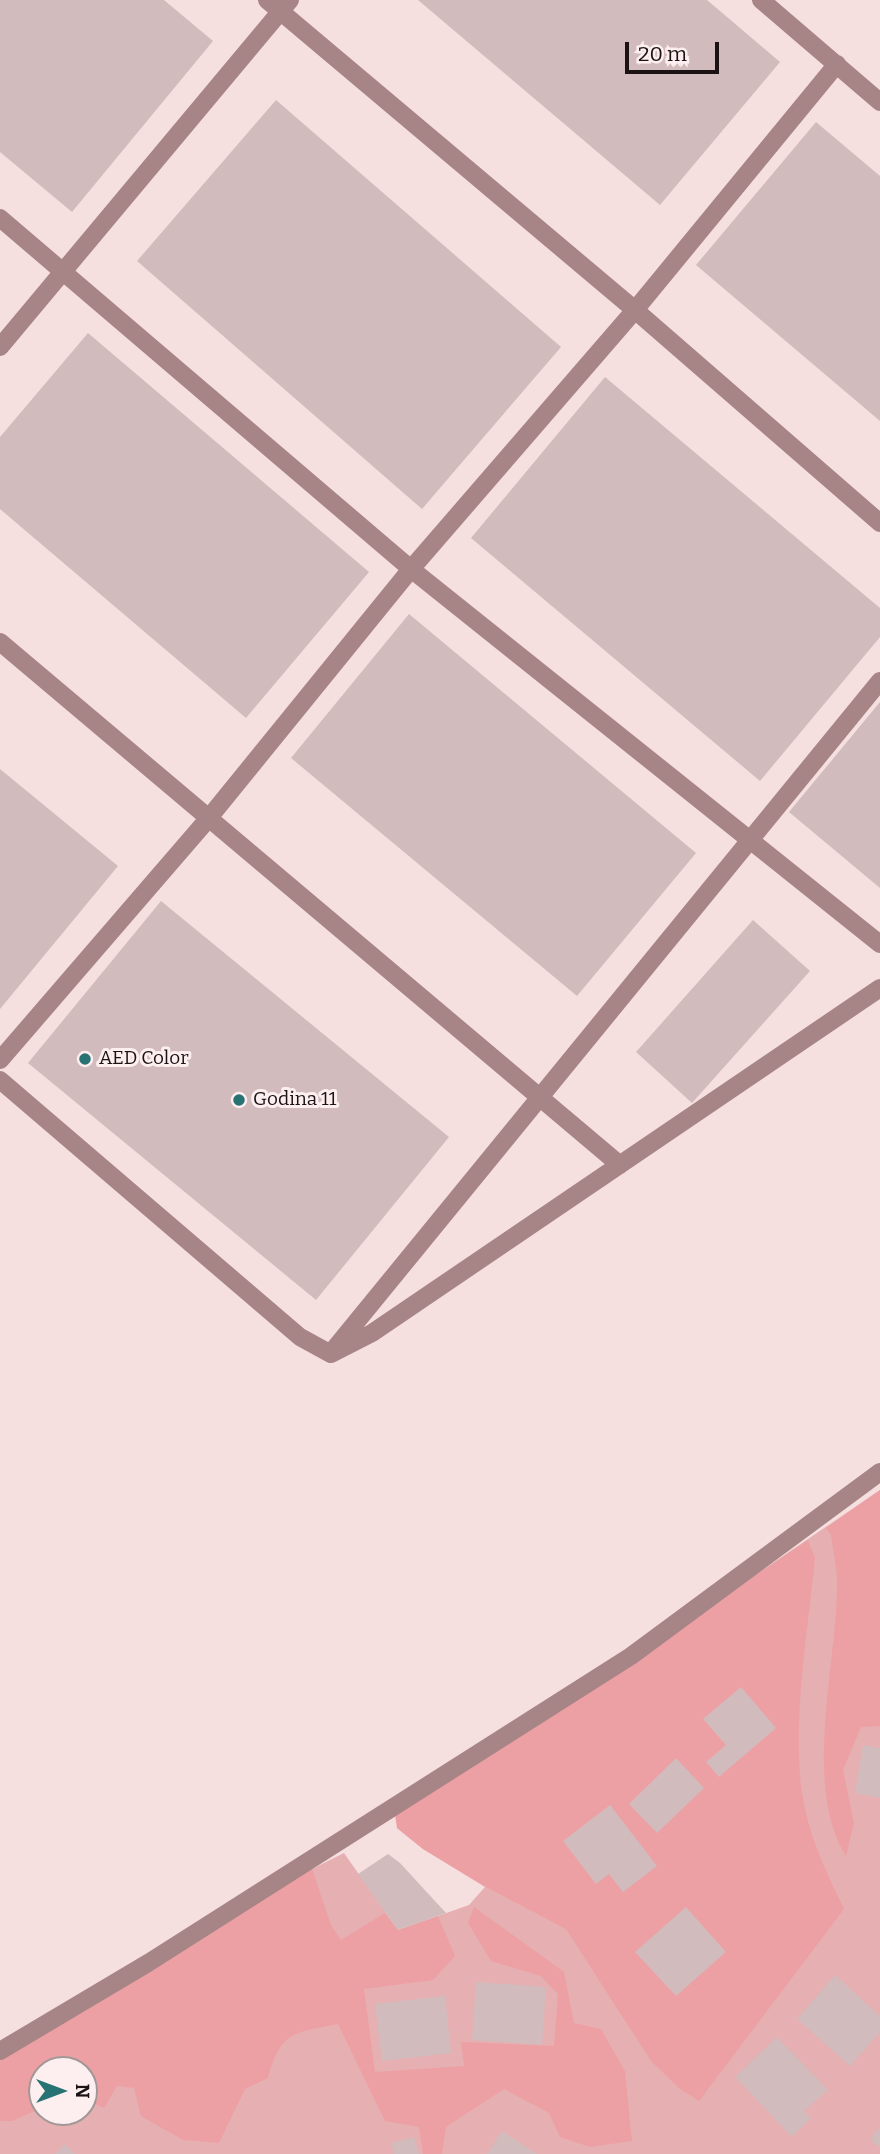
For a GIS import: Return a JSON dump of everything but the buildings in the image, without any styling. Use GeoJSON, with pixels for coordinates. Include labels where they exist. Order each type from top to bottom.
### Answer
{"type":"FeatureCollection","features":[{"type":"Feature","properties":{"kind":"lane"},"geometry":{"type":"LineString","coordinates":[[761,0],[880,102]]}},
{"type":"Feature","properties":{"kind":"lane"},"geometry":{"type":"LineString","coordinates":[[0,347],[279,4],[880,523]]}},
{"type":"Feature","properties":{"kind":"lane"},"geometry":{"type":"LineString","coordinates":[[0,1060],[208,819],[411,569],[635,310],[837,64]]}},
{"type":"Feature","properties":{"kind":"lane"},"geometry":{"type":"LineString","coordinates":[[0,218],[411,569],[880,944]]}},
{"type":"Feature","properties":{"kind":"lane"},"geometry":{"type":"LineString","coordinates":[[0,642],[620,1165]]}},
{"type":"Feature","properties":{"kind":"lane"},"geometry":{"type":"LineString","coordinates":[[331,1354],[880,681]]}},
{"type":"Feature","properties":{"kind":"lane"},"geometry":{"type":"LineString","coordinates":[[331,1354],[372,1333],[880,988]]}},
{"type":"Feature","properties":{"kind":"lane"},"geometry":{"type":"LineString","coordinates":[[0,1080],[299,1337],[331,1354]]}},
{"type":"Feature","properties":{"kind":"lane"},"geometry":{"type":"LineString","coordinates":[[0,2051],[148,1963],[631,1656],[880,1472]]}},
{"type":"Feature","properties":{"kind":"shaded area"},"geometry":{"type":"Polygon","coordinates":[[[880,1490],[880,2154],[0,2154],[0,2052],[292,1863],[312,1869],[344,1853],[398,1930],[469,1905],[485,1887],[423,1849],[397,1828],[714,1603],[880,1490]]]}},
{"type":"Feature","properties":{"kind":"shaded area"},"geometry":{"type":"Polygon","coordinates":[[[880,1490],[880,1726],[861,1727],[843,1770],[854,1823],[846,1856],[833,1828],[826,1796],[825,1725],[837,1582],[831,1535],[826,1528],[880,1490]]]}},
{"type":"Feature","properties":{"kind":"shaded area"},"geometry":{"type":"Polygon","coordinates":[[[808,1540],[815,1558],[801,1684],[801,1780],[812,1835],[844,1909],[699,2101],[680,2089],[651,2061],[566,1929],[486,1887],[423,1849],[397,1828],[395,1815],[808,1540]]]}},
{"type":"Feature","properties":{"kind":"shaded area"},"geometry":{"type":"Polygon","coordinates":[[[292,1863],[312,1869],[331,1925],[341,1940],[385,1913],[398,1930],[438,1916],[455,1956],[433,1980],[364,1989],[375,2072],[464,2066],[461,2042],[554,2046],[558,1994],[541,1976],[491,1961],[468,1923],[474,1907],[564,1972],[574,2023],[601,2029],[625,2071],[632,2141],[590,2147],[560,2137],[549,2113],[504,2089],[446,2127],[442,2154],[423,2154],[419,2127],[385,2121],[338,2024],[300,2033],[284,2043],[278,2051],[268,2078],[245,2089],[219,2143],[183,2140],[141,2116],[134,2088],[117,2086],[104,2108],[98,2105],[98,2056],[28,2056],[28,2114],[12,2121],[0,2121],[0,2052],[292,1863]]]}},
{"type":"Feature","properties":{"kind":"place","name":"AED Color"},"geometry":{"type":"Point","coordinates":[85,1059]}},
{"type":"Feature","properties":{"kind":"place","name":"Godina 11"},"geometry":{"type":"Point","coordinates":[239,1100]}}]}
